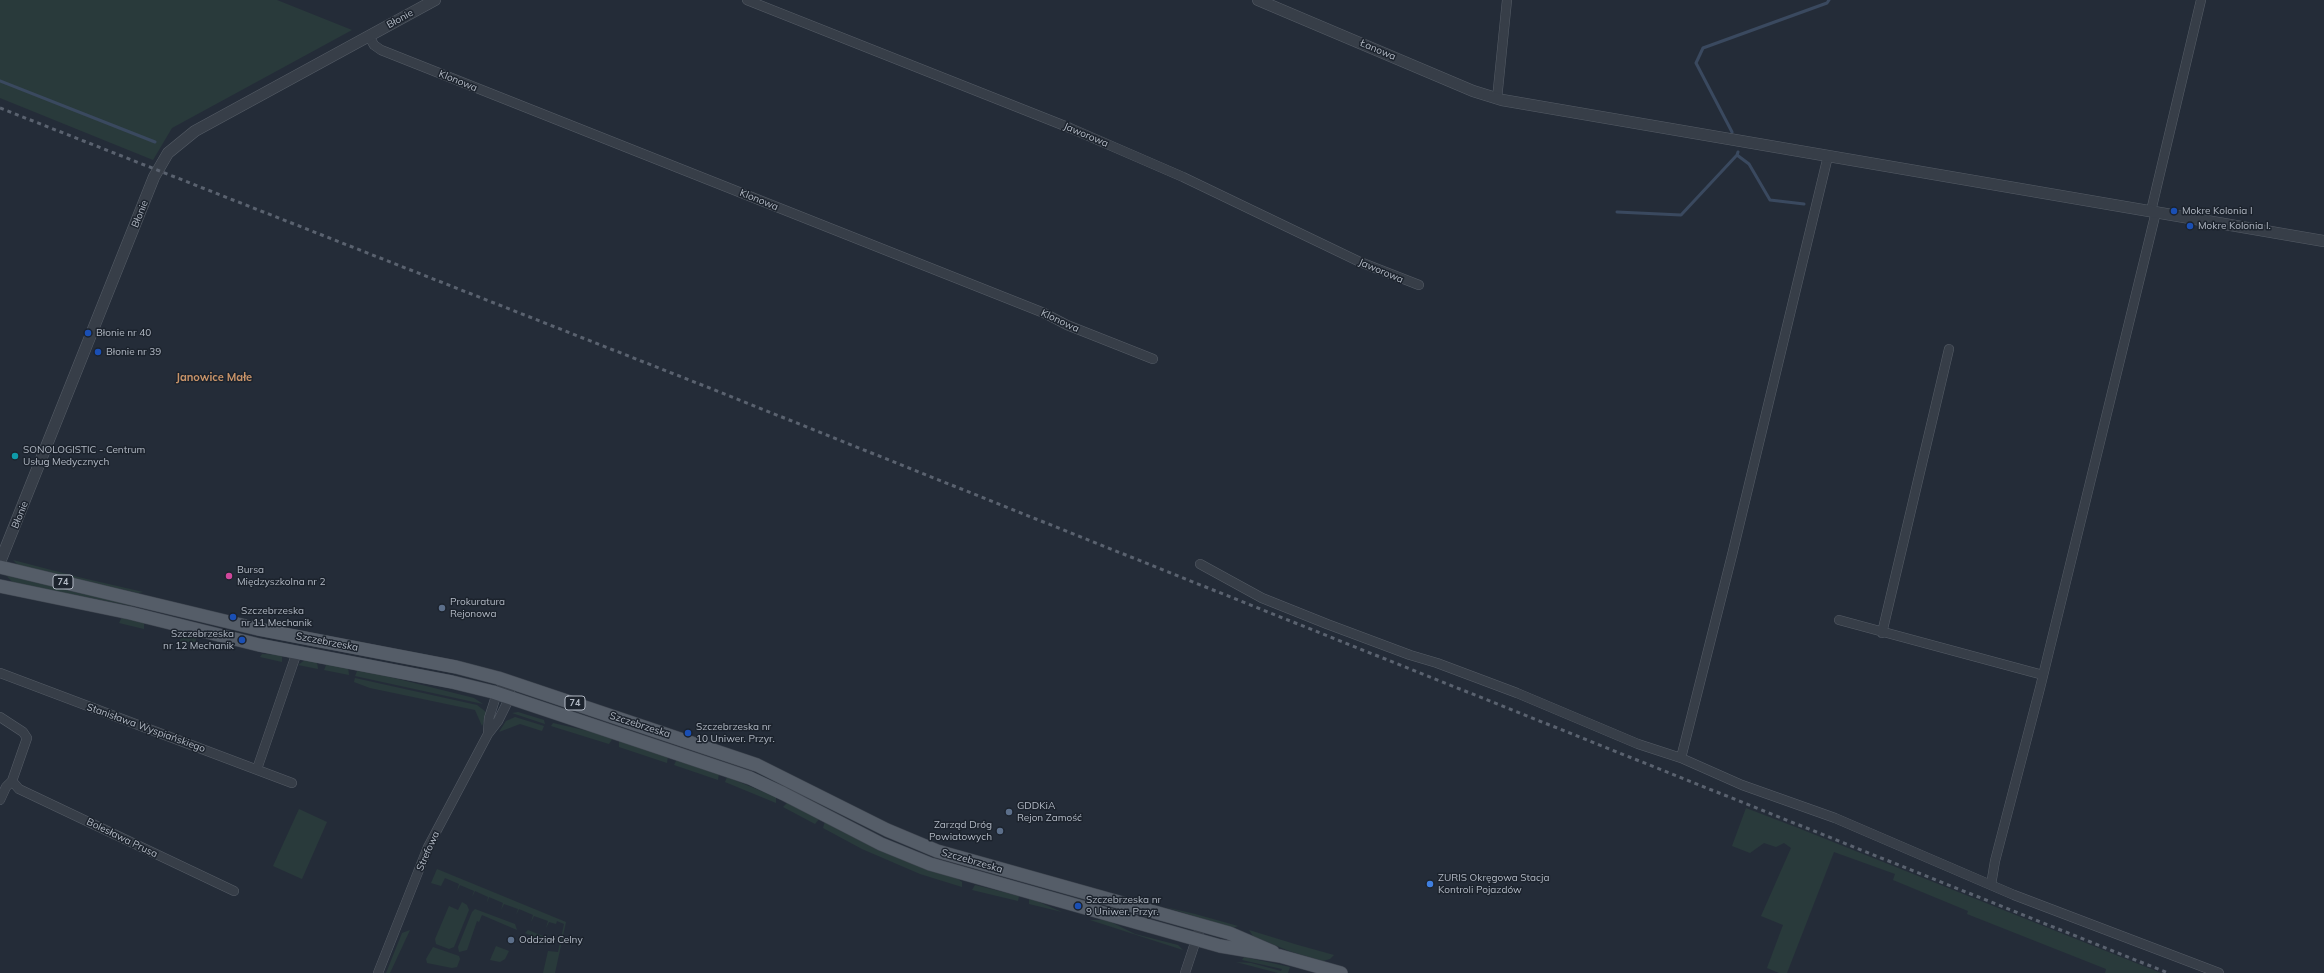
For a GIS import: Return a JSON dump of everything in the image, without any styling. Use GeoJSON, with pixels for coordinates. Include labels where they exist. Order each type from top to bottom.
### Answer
{"type":"FeatureCollection","features":[{"type":"Feature","properties":{"kind":"main road","name":"Szczebrzeska"},"geometry":{"type":"LineString","coordinates":[[0,567],[258,629],[456,667],[510,682],[757,765],[887,830],[937,851],[1201,925],[1255,943],[1283,957]]}},
{"type":"Feature","properties":{"kind":"main road","name":"Szczebrzeska"},"geometry":{"type":"LineString","coordinates":[[0,586],[130,613],[297,652],[452,682],[497,693],[750,778],[881,844],[930,864],[1196,940],[1250,952],[1283,957]]}},
{"type":"Feature","properties":{"kind":"main road","name":"74"},"geometry":{"type":"LineString","coordinates":[[1283,957],[1341,973]]}},
{"type":"Feature","properties":{"kind":"street","name":"Błonie"},"geometry":{"type":"LineString","coordinates":[[0,562],[154,177],[168,152],[195,131],[435,0]]}},
{"type":"Feature","properties":{"kind":"street","name":"Jaworowa"},"geometry":{"type":"LineString","coordinates":[[747,0],[1070,128],[1183,177],[1360,262],[1419,286]]}},
{"type":"Feature","properties":{"kind":"street","name":"Łanowa"},"geometry":{"type":"LineString","coordinates":[[1258,0],[1460,85],[1497,99],[2324,241]]}},
{"type":"Feature","properties":{"kind":"street"},"geometry":{"type":"LineString","coordinates":[[1497,99],[1507,0]]}},
{"type":"Feature","properties":{"kind":"street"},"geometry":{"type":"LineString","coordinates":[[1991,885],[1994,861],[2043,675],[2154,211],[2201,0]]}},
{"type":"Feature","properties":{"kind":"street","name":"Klonowa"},"geometry":{"type":"LineString","coordinates":[[369,36],[376,47],[380,50],[1037,310],[1067,325],[1153,359]]}},
{"type":"Feature","properties":{"kind":"street"},"geometry":{"type":"LineString","coordinates":[[1681,758],[1733,552],[1828,156]]}},
{"type":"Feature","properties":{"kind":"street"},"geometry":{"type":"LineString","coordinates":[[1882,633],[1949,349]]}},
{"type":"Feature","properties":{"kind":"street"},"geometry":{"type":"LineString","coordinates":[[1200,564],[1262,598],[1410,655],[1437,663],[1638,744],[1681,758],[1742,785],[1849,824],[1991,885],[2219,973]]}},
{"type":"Feature","properties":{"kind":"street"},"geometry":{"type":"LineString","coordinates":[[1839,620],[1882,633],[2043,675]]}},
{"type":"Feature","properties":{"kind":"street"},"geometry":{"type":"LineString","coordinates":[[257,769],[297,652]]}},
{"type":"Feature","properties":{"kind":"street","name":"Stanisława Wyspiańskiego"},"geometry":{"type":"LineString","coordinates":[[0,673],[292,783]]}},
{"type":"Feature","properties":{"kind":"street"},"geometry":{"type":"LineString","coordinates":[[497,693],[510,682]]}},
{"type":"Feature","properties":{"kind":"street","name":"Strefowa"},"geometry":{"type":"LineString","coordinates":[[378,973],[428,847],[488,734],[498,721],[510,698],[510,682]]}},
{"type":"Feature","properties":{"kind":"street","name":"Strefowa"},"geometry":{"type":"LineString","coordinates":[[488,734],[489,718],[497,693]]}},
{"type":"Feature","properties":{"kind":"street"},"geometry":{"type":"LineString","coordinates":[[0,717],[22,732],[27,738],[12,782],[4,790],[0,800]]}},
{"type":"Feature","properties":{"kind":"street","name":"Bolesława Prusa"},"geometry":{"type":"LineString","coordinates":[[12,782],[19,789],[234,891]]}},
{"type":"Feature","properties":{"kind":"street"},"geometry":{"type":"LineString","coordinates":[[1185,973],[1201,925]]}},
{"type":"Feature","properties":{"kind":"shaded area"},"geometry":{"type":"Polygon","coordinates":[[[0,0],[277,0],[352,30],[172,128],[153,160],[0,98],[0,0]]]}},
{"type":"Feature","properties":{"kind":"shaded area"},"geometry":{"type":"Polygon","coordinates":[[[13,560],[143,592],[138,593],[19,566],[13,560]]]}},
{"type":"Feature","properties":{"kind":"shaded area"},"geometry":{"type":"Polygon","coordinates":[[[6,575],[132,604],[132,606],[13,583],[6,575]]]}},
{"type":"Feature","properties":{"kind":"shaded area"},"geometry":{"type":"Polygon","coordinates":[[[122,617],[144,622],[144,629],[119,623],[122,617]]]}},
{"type":"Feature","properties":{"kind":"shaded area"},"geometry":{"type":"Polygon","coordinates":[[[184,632],[196,635],[196,642],[179,642],[184,632]]]}},
{"type":"Feature","properties":{"kind":"shaded area"},"geometry":{"type":"Polygon","coordinates":[[[262,654],[282,655],[282,662],[260,657],[262,654]]]}},
{"type":"Feature","properties":{"kind":"shaded area"},"geometry":{"type":"Polygon","coordinates":[[[305,660],[317,662],[318,669],[298,665],[305,660]]]}},
{"type":"Feature","properties":{"kind":"shaded area"},"geometry":{"type":"Polygon","coordinates":[[[327,663],[348,667],[349,675],[324,670],[327,663]]]}},
{"type":"Feature","properties":{"kind":"shaded area"},"geometry":{"type":"Polygon","coordinates":[[[358,669],[474,698],[483,704],[355,676],[358,669]]]}},
{"type":"Feature","properties":{"kind":"shaded area"},"geometry":{"type":"Polygon","coordinates":[[[355,678],[477,705],[486,712],[485,719],[482,726],[475,710],[370,688],[354,682],[355,678]]]}},
{"type":"Feature","properties":{"kind":"shaded area"},"geometry":{"type":"Polygon","coordinates":[[[518,712],[544,720],[545,724],[512,713],[518,712]]]}},
{"type":"Feature","properties":{"kind":"shaded area"},"geometry":{"type":"Polygon","coordinates":[[[515,717],[544,726],[542,731],[520,724],[499,732],[506,721],[515,717]]]}},
{"type":"Feature","properties":{"kind":"shaded area"},"geometry":{"type":"Polygon","coordinates":[[[553,723],[613,738],[609,744],[551,726],[553,723]]]}},
{"type":"Feature","properties":{"kind":"shaded area"},"geometry":{"type":"Polygon","coordinates":[[[619,740],[668,756],[667,763],[619,747],[619,740]]]}},
{"type":"Feature","properties":{"kind":"shaded area"},"geometry":{"type":"Polygon","coordinates":[[[677,759],[719,773],[718,780],[674,765],[677,759]]]}},
{"type":"Feature","properties":{"kind":"shaded area"},"geometry":{"type":"Polygon","coordinates":[[[727,777],[776,797],[776,803],[725,782],[727,777]]]}},
{"type":"Feature","properties":{"kind":"shaded area"},"geometry":{"type":"Polygon","coordinates":[[[787,803],[820,818],[815,824],[783,807],[787,803]]]}},
{"type":"Feature","properties":{"kind":"shaded area"},"geometry":{"type":"Polygon","coordinates":[[[1746,808],[2161,973],[2105,973],[2106,969],[1967,914],[1968,911],[1893,880],[1895,874],[1834,852],[1787,973],[1779,973],[1767,968],[1783,925],[1761,916],[1791,848],[1784,843],[1776,847],[1764,843],[1750,853],[1732,846],[1746,808]]]}},
{"type":"Feature","properties":{"kind":"shaded area"},"geometry":{"type":"Polygon","coordinates":[[[299,809],[327,822],[302,879],[273,866],[299,809]]]}},
{"type":"Feature","properties":{"kind":"shaded area"},"geometry":{"type":"Polygon","coordinates":[[[825,821],[901,859],[958,879],[962,882],[962,887],[920,874],[862,849],[823,828],[825,821]]]}},
{"type":"Feature","properties":{"kind":"shaded area"},"geometry":{"type":"Polygon","coordinates":[[[437,869],[566,922],[555,973],[543,973],[548,951],[558,952],[564,924],[557,921],[556,924],[549,922],[546,928],[548,921],[534,916],[531,922],[533,915],[519,909],[516,915],[518,909],[504,904],[501,910],[503,903],[489,897],[487,903],[488,897],[475,891],[472,897],[474,891],[460,885],[457,891],[459,884],[445,878],[441,886],[431,883],[437,869]]]}},
{"type":"Feature","properties":{"kind":"shaded area"},"geometry":{"type":"Polygon","coordinates":[[[975,885],[1019,896],[1018,901],[972,890],[975,885]]]}},
{"type":"Feature","properties":{"kind":"shaded area"},"geometry":{"type":"Polygon","coordinates":[[[1029,899],[1032,899],[1062,912],[1029,904],[1029,899]]]}},
{"type":"Feature","properties":{"kind":"shaded area"},"geometry":{"type":"Polygon","coordinates":[[[462,902],[467,905],[469,910],[454,947],[449,949],[436,944],[435,939],[449,906],[458,910],[462,902]]]}},
{"type":"Feature","properties":{"kind":"shaded area"},"geometry":{"type":"Polygon","coordinates":[[[1165,907],[1195,914],[1238,926],[1233,928],[1165,907]]]}},
{"type":"Feature","properties":{"kind":"shaded area"},"geometry":{"type":"Polygon","coordinates":[[[475,909],[515,924],[517,930],[482,915],[479,922],[477,921],[467,950],[459,952],[458,947],[472,912],[475,909]]]}},
{"type":"Feature","properties":{"kind":"shaded area"},"geometry":{"type":"Polygon","coordinates":[[[1090,920],[1107,920],[1135,934],[1178,945],[1183,950],[1090,920]]]}},
{"type":"Feature","properties":{"kind":"shaded area"},"geometry":{"type":"Polygon","coordinates":[[[410,930],[390,973],[386,973],[402,933],[410,930]]]}},
{"type":"Feature","properties":{"kind":"shaded area"},"geometry":{"type":"Polygon","coordinates":[[[528,930],[548,938],[550,943],[525,933],[528,930]]]}},
{"type":"Feature","properties":{"kind":"shaded area"},"geometry":{"type":"Polygon","coordinates":[[[1249,930],[1334,955],[1330,959],[1323,961],[1289,951],[1253,936],[1249,930]]]}},
{"type":"Feature","properties":{"kind":"shaded area"},"geometry":{"type":"Polygon","coordinates":[[[496,946],[509,951],[505,959],[500,962],[490,960],[496,946]]]}},
{"type":"Feature","properties":{"kind":"shaded area"},"geometry":{"type":"Polygon","coordinates":[[[433,947],[459,956],[460,959],[457,967],[452,968],[427,963],[426,959],[433,947]]]}},
{"type":"Feature","properties":{"kind":"shaded area"},"geometry":{"type":"Polygon","coordinates":[[[1244,957],[1290,967],[1288,973],[1278,973],[1236,962],[1251,963],[1281,971],[1282,969],[1242,960],[1244,957]]]}},
{"type":"Feature","properties":{"kind":"waterway"},"geometry":{"type":"LineString","coordinates":[[1732,132],[1696,63],[1703,48],[1827,3],[1829,0]]}},
{"type":"Feature","properties":{"kind":"waterway"},"geometry":{"type":"LineString","coordinates":[[0,81],[155,142]]}},
{"type":"Feature","properties":{"kind":"waterway"},"geometry":{"type":"LineString","coordinates":[[1738,152],[1737,155],[1749,164],[1770,200],[1804,204]]}},
{"type":"Feature","properties":{"kind":"waterway"},"geometry":{"type":"LineString","coordinates":[[1617,212],[1681,215],[1737,155]]}},
{"type":"Feature","properties":{"kind":"railway"},"geometry":{"type":"LineString","coordinates":[[0,108],[702,385],[2168,973]]}},
{"type":"Feature","properties":{"kind":"place","name":"Mokre Kolonia I"},"geometry":{"type":"Point","coordinates":[2174,211]}},
{"type":"Feature","properties":{"kind":"place","name":"Mokre Kolonia I."},"geometry":{"type":"Point","coordinates":[2190,226]}},
{"type":"Feature","properties":{"kind":"place","name":"Błonie nr 40"},"geometry":{"type":"Point","coordinates":[88,333]}},
{"type":"Feature","properties":{"kind":"place","name":"Błonie nr 39"},"geometry":{"type":"Point","coordinates":[98,352]}},
{"type":"Feature","properties":{"kind":"place","name":"SONOLOGISTIC - Centrum Usług Medycznych"},"geometry":{"type":"Point","coordinates":[15,456]}},
{"type":"Feature","properties":{"kind":"place","name":"Bursa Międzyszkolna nr 2"},"geometry":{"type":"Point","coordinates":[229,576]}},
{"type":"Feature","properties":{"kind":"place","name":"Prokuratura Rejonowa"},"geometry":{"type":"Point","coordinates":[442,608]}},
{"type":"Feature","properties":{"kind":"place","name":"Szczebrzeska nr 11 Mechanik"},"geometry":{"type":"Point","coordinates":[233,617]}},
{"type":"Feature","properties":{"kind":"place","name":"Szczebrzeska nr 12 Mechanik"},"geometry":{"type":"Point","coordinates":[242,640]}},
{"type":"Feature","properties":{"kind":"place","name":"Szczebrzeska nr 10 Uniwer. Przyr."},"geometry":{"type":"Point","coordinates":[688,733]}},
{"type":"Feature","properties":{"kind":"place","name":"GDDKiA Rejon Zamość"},"geometry":{"type":"Point","coordinates":[1009,812]}},
{"type":"Feature","properties":{"kind":"place","name":"Zarząd Dróg Powiatowych"},"geometry":{"type":"Point","coordinates":[1000,831]}},
{"type":"Feature","properties":{"kind":"place","name":"ZURIS Okręgowa Stacja Kontroli Pojazdów"},"geometry":{"type":"Point","coordinates":[1430,884]}},
{"type":"Feature","properties":{"kind":"place","name":"Szczebrzeska nr 9 Uniwer. Przyr."},"geometry":{"type":"Point","coordinates":[1078,906]}},
{"type":"Feature","properties":{"kind":"place","name":"Oddział Celny"},"geometry":{"type":"Point","coordinates":[511,940]}},
{"type":"Feature","properties":{"kind":"district","name":"Janowice Małe"},"geometry":{"type":"Point","coordinates":[214,378]}}]}
